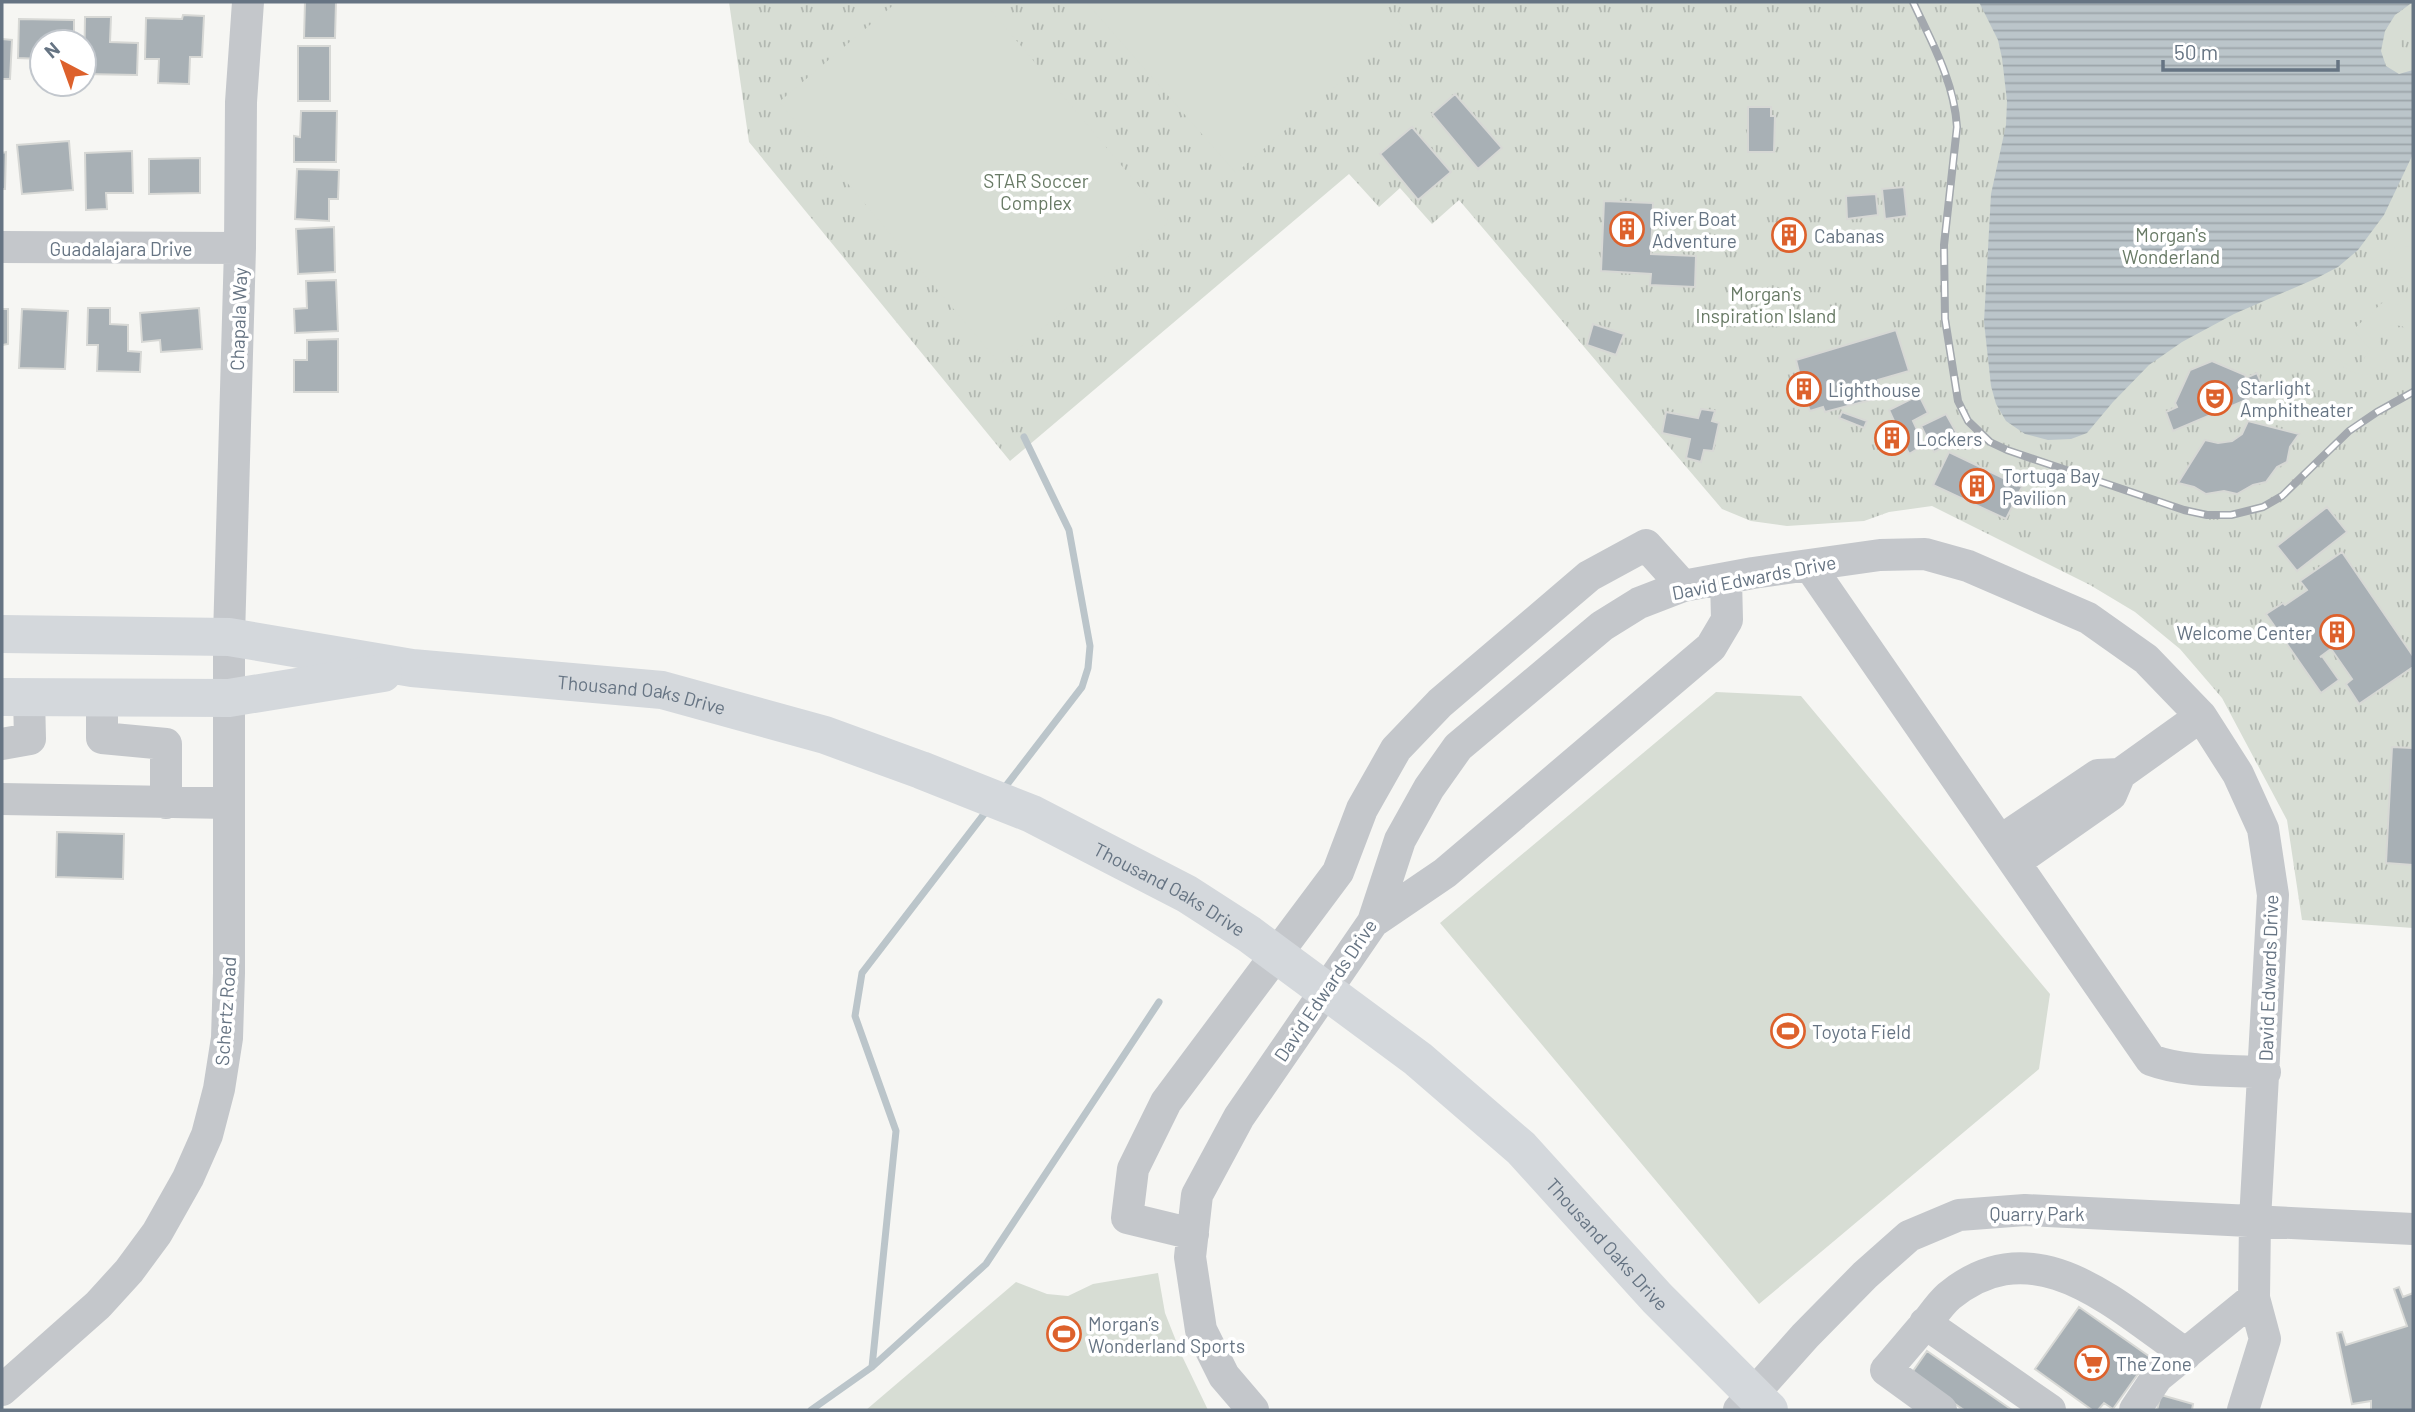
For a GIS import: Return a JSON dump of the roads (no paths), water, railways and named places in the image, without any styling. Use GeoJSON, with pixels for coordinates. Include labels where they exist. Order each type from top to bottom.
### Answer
{"type":"FeatureCollection","features":[{"type":"Feature","properties":{"kind":"main road","name":"Thousand Oaks Drive"},"geometry":{"type":"LineString","coordinates":[[2,634],[229,637],[412,668],[662,690],[861,748],[1032,814],[1187,894],[1249,934],[1418,1059],[1521,1148],[1753,1405]]}},
{"type":"Feature","properties":{"kind":"main road","name":"Thousand Oaks Drive"},"geometry":{"type":"LineString","coordinates":[[15,697],[229,698],[412,668]]}},
{"type":"Feature","properties":{"kind":"street","name":"Chapala Way"},"geometry":{"type":"LineString","coordinates":[[229,637],[240,248],[240,102],[248,2]]}},
{"type":"Feature","properties":{"kind":"street","name":"Guadalajara Drive"},"geometry":{"type":"LineString","coordinates":[[2,247],[240,248]]}},
{"type":"Feature","properties":{"kind":"street"},"geometry":{"type":"LineString","coordinates":[[1193,1234],[1128,1218],[1133,1169],[1166,1102],[1338,872],[1362,809],[1396,749],[1440,703],[1590,576],[1646,545],[1683,586]]}},
{"type":"Feature","properties":{"kind":"street","name":"David Edwards Drive"},"geometry":{"type":"LineString","coordinates":[[1253,1410],[1224,1376],[1201,1330],[1190,1257],[1197,1195],[1239,1117],[1373,922],[1400,840],[1429,788],[1458,747],[1602,626],[1639,603],[1683,586],[1880,555],[1925,554],[1968,566],[2088,618],[2146,659],[2201,716],[2238,774],[2263,829],[2273,895],[2255,1220],[2254,1298],[2265,1339],[2243,1410]]}},
{"type":"Feature","properties":{"kind":"street"},"geometry":{"type":"LineString","coordinates":[[1809,565],[2151,1060],[2186,1068],[2265,1072]]}},
{"type":"Feature","properties":{"kind":"street"},"geometry":{"type":"LineString","coordinates":[[1373,922],[1445,873],[1711,647],[1727,620],[1726,579]]}},
{"type":"Feature","properties":{"kind":"street","name":"Schertz Road"},"geometry":{"type":"LineString","coordinates":[[2,1390],[98,1305],[129,1271],[163,1222],[188,1178],[207,1135],[219,1089],[227,1038],[229,637]]}},
{"type":"Feature","properties":{"kind":"street"},"geometry":{"type":"LineString","coordinates":[[2,744],[30,739],[15,697]]}},
{"type":"Feature","properties":{"kind":"street"},"geometry":{"type":"LineString","coordinates":[[102,698],[102,738],[166,744],[166,803]]}},
{"type":"Feature","properties":{"kind":"street"},"geometry":{"type":"LineString","coordinates":[[2008,852],[2098,775],[2120,774],[2201,716]]}},
{"type":"Feature","properties":{"kind":"street"},"geometry":{"type":"LineString","coordinates":[[1396,749],[1429,788]]}},
{"type":"Feature","properties":{"kind":"street"},"geometry":{"type":"LineString","coordinates":[[2,799],[229,803]]}},
{"type":"Feature","properties":{"kind":"street","name":"Quarry Park"},"geometry":{"type":"LineString","coordinates":[[1753,1405],[1865,1275],[1909,1236],[1959,1215],[2025,1210],[2413,1229]]}},
{"type":"Feature","properties":{"kind":"street"},"geometry":{"type":"LineString","coordinates":[[1941,1410],[1886,1370],[1946,1298],[1975,1278],[2014,1266],[2059,1273],[2099,1294],[2186,1354]]}},
{"type":"Feature","properties":{"kind":"street"},"geometry":{"type":"LineString","coordinates":[[2135,1410],[2157,1377],[2254,1298]]}},
{"type":"Feature","properties":{"kind":"street"},"geometry":{"type":"LineString","coordinates":[[1926,1323],[2050,1410]]}},
{"type":"Feature","properties":{"kind":"waterway"},"geometry":{"type":"LineString","coordinates":[[1002,791],[1082,687],[1088,668],[1090,646],[1069,530],[1024,437]]}},
{"type":"Feature","properties":{"kind":"waterway"},"geometry":{"type":"LineString","coordinates":[[872,1367],[896,1131],[855,1016],[862,973],[988,809]]}},
{"type":"Feature","properties":{"kind":"waterway"},"geometry":{"type":"LineString","coordinates":[[811,1410],[872,1367],[986,1264],[1159,1002]]}},
{"type":"Feature","properties":{"kind":"railway"},"geometry":{"type":"LineString","coordinates":[[1913,2],[1947,78],[1957,127],[1944,245],[1945,319],[1958,401],[1968,421],[1990,442],[2184,510],[2207,515],[2231,515],[2263,507],[2282,496],[2349,431],[2413,392]]}},
{"type":"Feature","properties":{"kind":"place","name":"River Boat Adventure"},"geometry":{"type":"Point","coordinates":[1627,229]}},
{"type":"Feature","properties":{"kind":"place","name":"Cabanas"},"geometry":{"type":"Point","coordinates":[1789,235]}},
{"type":"Feature","properties":{"kind":"place","name":"Lighthouse"},"geometry":{"type":"Point","coordinates":[1804,389]}},
{"type":"Feature","properties":{"kind":"place","name":"Starlight Amphitheater"},"geometry":{"type":"Point","coordinates":[2215,398]}},
{"type":"Feature","properties":{"kind":"place","name":"Lockers"},"geometry":{"type":"Point","coordinates":[1892,438]}},
{"type":"Feature","properties":{"kind":"place","name":"Tortuga Bay Pavilion"},"geometry":{"type":"Point","coordinates":[1977,486]}},
{"type":"Feature","properties":{"kind":"place","name":"Welcome Center"},"geometry":{"type":"Point","coordinates":[2337,632]}},
{"type":"Feature","properties":{"kind":"place","name":"Toyota Field"},"geometry":{"type":"Point","coordinates":[1788,1031]}},
{"type":"Feature","properties":{"kind":"place","name":"Morgan’s Wonderland Sports"},"geometry":{"type":"Point","coordinates":[1064,1334]}},
{"type":"Feature","properties":{"kind":"place","name":"The Zone"},"geometry":{"type":"Point","coordinates":[2092,1363]}},
{"type":"Feature","properties":{"kind":"park label","name":"STAR Soccer Complex"},"geometry":{"type":"Point","coordinates":[1036,191]}},
{"type":"Feature","properties":{"kind":"park label","name":"Morgan's Wonderland"},"geometry":{"type":"Point","coordinates":[2171,245]}},
{"type":"Feature","properties":{"kind":"park label","name":"Morgan's Inspiration Island"},"geometry":{"type":"Point","coordinates":[1766,304]}}]}
